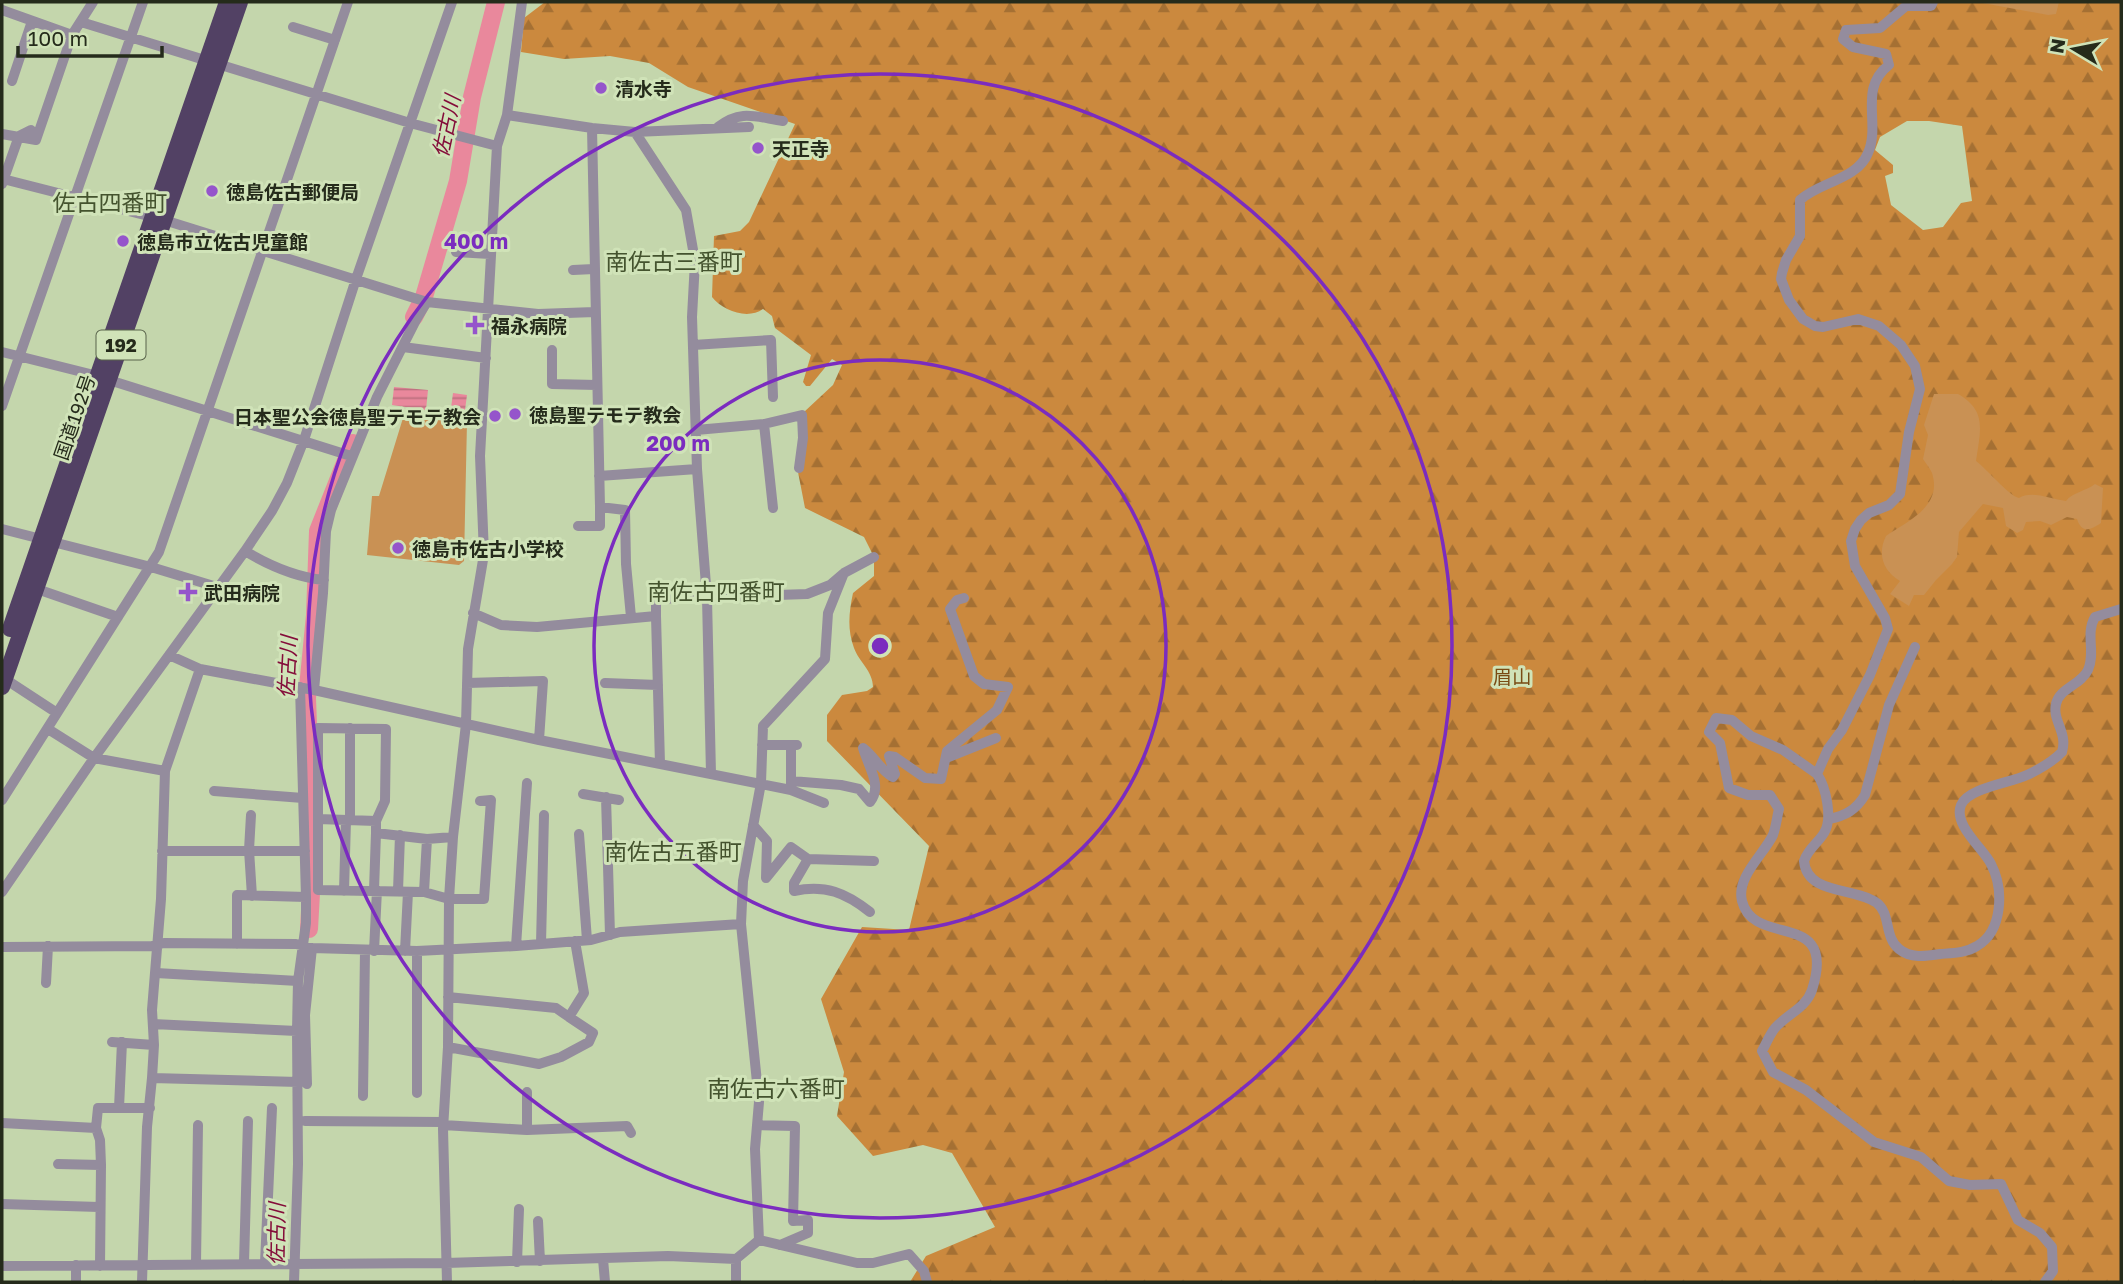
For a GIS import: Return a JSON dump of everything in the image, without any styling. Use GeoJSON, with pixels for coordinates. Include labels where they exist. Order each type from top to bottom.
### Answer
{"type":"FeatureCollection","features":[{"type":"Feature","properties":{"kind":"highway","name":"国道192号"},"geometry":{"type":"LineString","coordinates":[[213,63],[227,2]]}},
{"type":"Feature","properties":{"kind":"highway","name":"国道192号"},"geometry":{"type":"LineString","coordinates":[[2,654],[47,540],[213,63],[240,2]]}},
{"type":"Feature","properties":{"kind":"highway","name":"国道192号"},"geometry":{"type":"LineString","coordinates":[[3,681],[37,589],[47,540]]}},
{"type":"Feature","properties":{"kind":"street"},"geometry":{"type":"LineString","coordinates":[[2,134],[36,140],[72,35],[93,2]]}},
{"type":"Feature","properties":{"kind":"street"},"geometry":{"type":"LineString","coordinates":[[2,406],[143,2]]}},
{"type":"Feature","properties":{"kind":"street"},"geometry":{"type":"LineString","coordinates":[[2,800],[159,552],[348,2]]}},
{"type":"Feature","properties":{"kind":"street"},"geometry":{"type":"LineString","coordinates":[[2,892],[94,758],[245,551],[287,483],[304,440],[356,279],[452,2]]}},
{"type":"Feature","properties":{"kind":"street"},"geometry":{"type":"LineString","coordinates":[[447,1282],[443,1123],[448,1047],[449,899],[466,724],[468,649],[484,545],[480,456],[497,146],[507,115],[522,2]]}},
{"type":"Feature","properties":{"kind":"street"},"geometry":{"type":"LineString","coordinates":[[1817,774],[1828,749],[1842,730],[1870,675],[1888,629],[1885,618],[1859,576],[1851,541],[1861,520],[1869,513],[1889,505],[1900,494],[1909,432],[1920,395],[1920,380],[1915,366],[1901,345],[1874,323],[1858,319],[1823,327],[1808,323],[1799,315],[1786,295],[1782,273],[1800,236],[1800,200],[1855,169],[1869,153],[1872,130],[1870,104],[1878,73],[1889,65],[1886,54],[1853,47],[1843,38],[1846,30],[1880,28],[1906,6],[1931,6],[1933,2]]}},
{"type":"Feature","properties":{"kind":"street"},"geometry":{"type":"LineString","coordinates":[[2,10],[72,35]]}},
{"type":"Feature","properties":{"kind":"street"},"geometry":{"type":"LineString","coordinates":[[12,81],[32,21]]}},
{"type":"Feature","properties":{"kind":"street"},"geometry":{"type":"LineString","coordinates":[[81,23],[410,123],[497,146]]}},
{"type":"Feature","properties":{"kind":"street"},"geometry":{"type":"LineString","coordinates":[[293,27],[335,40]]}},
{"type":"Feature","properties":{"kind":"street"},"geometry":{"type":"LineString","coordinates":[[718,127],[744,114],[783,121]]}},
{"type":"Feature","properties":{"kind":"street"},"geometry":{"type":"LineString","coordinates":[[507,115],[635,132],[749,127]]}},
{"type":"Feature","properties":{"kind":"street"},"geometry":{"type":"LineString","coordinates":[[578,526],[600,526],[592,128]]}},
{"type":"Feature","properties":{"kind":"street"},"geometry":{"type":"LineString","coordinates":[[31,130],[19,136],[3,182],[75,196],[159,219],[424,301],[538,314],[595,312]]}},
{"type":"Feature","properties":{"kind":"street"},"geometry":{"type":"LineString","coordinates":[[635,132],[686,210],[695,261],[693,345],[697,469],[707,598],[711,774]]}},
{"type":"Feature","properties":{"kind":"street"},"geometry":{"type":"LineString","coordinates":[[456,252],[490,254]]}},
{"type":"Feature","properties":{"kind":"street"},"geometry":{"type":"LineString","coordinates":[[573,270],[594,269]]}},
{"type":"Feature","properties":{"kind":"street"},"geometry":{"type":"LineString","coordinates":[[424,301],[348,455],[326,531],[318,579],[307,689],[318,819],[318,890],[424,892],[449,899],[484,900],[491,800],[481,801]]}},
{"type":"Feature","properties":{"kind":"street"},"geometry":{"type":"LineString","coordinates":[[693,345],[771,340],[773,397]]}},
{"type":"Feature","properties":{"kind":"street"},"geometry":{"type":"LineString","coordinates":[[402,347],[486,358]]}},
{"type":"Feature","properties":{"kind":"street"},"geometry":{"type":"LineString","coordinates":[[2,352],[104,378],[348,455]]}},
{"type":"Feature","properties":{"kind":"street"},"geometry":{"type":"LineString","coordinates":[[548,355],[552,384],[597,385]]}},
{"type":"Feature","properties":{"kind":"street"},"geometry":{"type":"LineString","coordinates":[[696,430],[764,424],[802,415],[803,438],[799,468]]}},
{"type":"Feature","properties":{"kind":"street"},"geometry":{"type":"LineString","coordinates":[[764,424],[773,508]]}},
{"type":"Feature","properties":{"kind":"street"},"geometry":{"type":"LineString","coordinates":[[599,476],[697,469]]}},
{"type":"Feature","properties":{"kind":"street"},"geometry":{"type":"LineString","coordinates":[[600,507],[625,510],[631,617]]}},
{"type":"Feature","properties":{"kind":"street"},"geometry":{"type":"LineString","coordinates":[[2,529],[151,567],[217,587]]}},
{"type":"Feature","properties":{"kind":"street"},"geometry":{"type":"LineString","coordinates":[[245,551],[271,567],[318,579]]}},
{"type":"Feature","properties":{"kind":"street"},"geometry":{"type":"LineString","coordinates":[[660,764],[656,599],[807,594],[830,585],[844,573],[874,557]]}},
{"type":"Feature","properties":{"kind":"street"},"geometry":{"type":"LineString","coordinates":[[759,1240],[755,1149],[758,1084],[741,924],[743,881],[761,783],[763,726],[825,659],[828,613],[844,573]]}},
{"type":"Feature","properties":{"kind":"street"},"geometry":{"type":"LineString","coordinates":[[37,589],[118,617]]}},
{"type":"Feature","properties":{"kind":"street"},"geometry":{"type":"LineString","coordinates":[[169,655],[201,669],[711,774],[761,783],[841,785],[859,789],[870,802],[877,786],[863,748],[893,777],[895,774],[889,756],[895,757],[925,778],[941,779],[947,751],[997,710],[1008,687],[984,684],[974,676],[950,608],[957,600],[964,598]]}},
{"type":"Feature","properties":{"kind":"street"},"geometry":{"type":"LineString","coordinates":[[2045,1282],[2053,1271],[2052,1247],[2040,1233],[2018,1220],[2001,1184],[1970,1185],[1949,1181],[1922,1157],[1874,1142],[1806,1090],[1773,1072],[1762,1051],[1775,1027],[1798,1010],[1811,993],[1819,960],[1810,943],[1792,931],[1773,929],[1751,918],[1742,901],[1742,883],[1774,833],[1779,809],[1770,795],[1748,795],[1729,788],[1720,743],[1709,732],[1716,718],[1732,720],[1751,736],[1783,750],[1817,774],[1822,781],[1829,819],[1826,830],[1805,859],[1805,870],[1811,879],[1819,884],[1871,899],[1880,905],[1893,941],[1906,953],[1918,956],[1962,951],[1975,947],[1987,938],[1996,922],[1998,883],[1989,861],[1964,829],[1960,815],[1961,806],[1970,794],[2028,775],[2044,767],[2062,752],[2064,736],[2056,713],[2057,700],[2078,683],[2089,668],[2092,653],[2090,632],[2095,617],[2121,609]]}},
{"type":"Feature","properties":{"kind":"street"},"geometry":{"type":"LineString","coordinates":[[473,613],[501,625],[537,627],[656,616]]}},
{"type":"Feature","properties":{"kind":"street"},"geometry":{"type":"LineString","coordinates":[[1829,819],[1844,816],[1861,802],[1865,795],[1889,705],[1915,647]]}},
{"type":"Feature","properties":{"kind":"street"},"geometry":{"type":"LineString","coordinates":[[142,1282],[165,771],[201,669]]}},
{"type":"Feature","properties":{"kind":"street"},"geometry":{"type":"LineString","coordinates":[[3,681],[57,713]]}},
{"type":"Feature","properties":{"kind":"street"},"geometry":{"type":"LineString","coordinates":[[467,683],[543,681],[539,740]]}},
{"type":"Feature","properties":{"kind":"street"},"geometry":{"type":"LineString","coordinates":[[605,682],[658,685]]}},
{"type":"Feature","properties":{"kind":"street"},"geometry":{"type":"LineString","coordinates":[[309,727],[386,729],[385,801],[376,821],[375,890],[369,951],[363,1096]]}},
{"type":"Feature","properties":{"kind":"street"},"geometry":{"type":"LineString","coordinates":[[294,1282],[298,1263],[298,1164],[308,970],[303,799],[309,727]]}},
{"type":"Feature","properties":{"kind":"street"},"geometry":{"type":"LineString","coordinates":[[344,891],[351,728]]}},
{"type":"Feature","properties":{"kind":"street"},"geometry":{"type":"LineString","coordinates":[[48,729],[94,758],[165,771]]}},
{"type":"Feature","properties":{"kind":"street"},"geometry":{"type":"LineString","coordinates":[[946,758],[996,738]]}},
{"type":"Feature","properties":{"kind":"street"},"geometry":{"type":"LineString","coordinates":[[762,745],[794,745],[791,785]]}},
{"type":"Feature","properties":{"kind":"street"},"geometry":{"type":"LineString","coordinates":[[516,946],[527,783]]}},
{"type":"Feature","properties":{"kind":"street"},"geometry":{"type":"LineString","coordinates":[[791,785],[824,803]]}},
{"type":"Feature","properties":{"kind":"street"},"geometry":{"type":"LineString","coordinates":[[214,790],[303,799]]}},
{"type":"Feature","properties":{"kind":"street"},"geometry":{"type":"LineString","coordinates":[[583,794],[619,800]]}},
{"type":"Feature","properties":{"kind":"street"},"geometry":{"type":"LineString","coordinates":[[606,797],[610,935]]}},
{"type":"Feature","properties":{"kind":"street"},"geometry":{"type":"LineString","coordinates":[[251,815],[249,850],[252,896]]}},
{"type":"Feature","properties":{"kind":"street"},"geometry":{"type":"LineString","coordinates":[[541,944],[544,815]]}},
{"type":"Feature","properties":{"kind":"street"},"geometry":{"type":"LineString","coordinates":[[318,819],[376,821]]}},
{"type":"Feature","properties":{"kind":"street"},"geometry":{"type":"LineString","coordinates":[[753,825],[767,841],[766,878],[791,847],[808,859],[874,861]]}},
{"type":"Feature","properties":{"kind":"street"},"geometry":{"type":"LineString","coordinates":[[376,833],[427,839],[453,837]]}},
{"type":"Feature","properties":{"kind":"street"},"geometry":{"type":"LineString","coordinates":[[400,835],[403,892],[411,951],[417,1093]]}},
{"type":"Feature","properties":{"kind":"street"},"geometry":{"type":"LineString","coordinates":[[424,892],[427,839]]}},
{"type":"Feature","properties":{"kind":"street"},"geometry":{"type":"LineString","coordinates":[[569,1017],[584,993],[577,841]]}},
{"type":"Feature","properties":{"kind":"street"},"geometry":{"type":"LineString","coordinates":[[162,851],[305,851]]}},
{"type":"Feature","properties":{"kind":"street"},"geometry":{"type":"LineString","coordinates":[[808,859],[794,883],[794,891],[812,887],[850,896],[870,912]]}},
{"type":"Feature","properties":{"kind":"street"},"geometry":{"type":"LineString","coordinates":[[237,944],[237,895],[306,897]]}},
{"type":"Feature","properties":{"kind":"street"},"geometry":{"type":"LineString","coordinates":[[2,947],[163,943],[411,951],[581,941],[620,932],[741,924]]}},
{"type":"Feature","properties":{"kind":"street"},"geometry":{"type":"LineString","coordinates":[[46,983],[48,946]]}},
{"type":"Feature","properties":{"kind":"street"},"geometry":{"type":"LineString","coordinates":[[302,1083],[297,1031],[298,981],[307,947]]}},
{"type":"Feature","properties":{"kind":"street"},"geometry":{"type":"LineString","coordinates":[[156,972],[298,981]]}},
{"type":"Feature","properties":{"kind":"street"},"geometry":{"type":"LineString","coordinates":[[448,998],[556,1008],[593,1033],[589,1042],[561,1057],[539,1064],[448,1047]]}},
{"type":"Feature","properties":{"kind":"street"},"geometry":{"type":"LineString","coordinates":[[153,1024],[297,1031]]}},
{"type":"Feature","properties":{"kind":"street"},"geometry":{"type":"LineString","coordinates":[[119,1108],[117,1042],[154,1045]]}},
{"type":"Feature","properties":{"kind":"street"},"geometry":{"type":"LineString","coordinates":[[152,1078],[302,1083]]}},
{"type":"Feature","properties":{"kind":"street"},"geometry":{"type":"LineString","coordinates":[[527,1092],[527,1130]]}},
{"type":"Feature","properties":{"kind":"street"},"geometry":{"type":"LineString","coordinates":[[100,1266],[101,1165],[100,1140],[96,1128],[98,1108],[149,1108]]}},
{"type":"Feature","properties":{"kind":"street"},"geometry":{"type":"LineString","coordinates":[[265,1263],[272,1108]]}},
{"type":"Feature","properties":{"kind":"street"},"geometry":{"type":"LineString","coordinates":[[244,1263],[248,1121]]}},
{"type":"Feature","properties":{"kind":"street"},"geometry":{"type":"LineString","coordinates":[[306,1121],[443,1123],[527,1130],[627,1126],[631,1133]]}},
{"type":"Feature","properties":{"kind":"street"},"geometry":{"type":"LineString","coordinates":[[2,1123],[96,1128]]}},
{"type":"Feature","properties":{"kind":"street"},"geometry":{"type":"LineString","coordinates":[[196,1263],[198,1125]]}},
{"type":"Feature","properties":{"kind":"street"},"geometry":{"type":"LineString","coordinates":[[757,1125],[795,1126],[793,1221],[808,1220],[808,1233],[779,1245]]}},
{"type":"Feature","properties":{"kind":"street"},"geometry":{"type":"LineString","coordinates":[[58,1164],[101,1165]]}},
{"type":"Feature","properties":{"kind":"street"},"geometry":{"type":"LineString","coordinates":[[2,1204],[99,1207]]}},
{"type":"Feature","properties":{"kind":"street"},"geometry":{"type":"LineString","coordinates":[[516,1262],[519,1209]]}},
{"type":"Feature","properties":{"kind":"street"},"geometry":{"type":"LineString","coordinates":[[538,1221],[540,1261]]}},
{"type":"Feature","properties":{"kind":"street"},"geometry":{"type":"LineString","coordinates":[[759,1240],[857,1264],[909,1254],[924,1271],[927,1282]]}},
{"type":"Feature","properties":{"kind":"street"},"geometry":{"type":"LineString","coordinates":[[2,1266],[516,1262],[668,1256],[736,1259],[759,1240]]}},
{"type":"Feature","properties":{"kind":"street"},"geometry":{"type":"LineString","coordinates":[[603,1259],[604,1282]]}},
{"type":"Feature","properties":{"kind":"street"},"geometry":{"type":"LineString","coordinates":[[736,1259],[736,1282]]}},
{"type":"Feature","properties":{"kind":"street"},"geometry":{"type":"LineString","coordinates":[[76,1265],[76,1282]]}},
{"type":"Feature","properties":{"kind":"green space","name":"眉山"},"geometry":{"type":"Polygon","coordinates":[[[545,2],[2121,2],[2121,1282],[910,1282],[926,1256],[995,1227],[952,1153],[923,1145],[873,1156],[837,1116],[844,1072],[821,999],[862,927],[909,930],[929,846],[827,741],[827,715],[842,695],[867,691],[873,687],[871,676],[854,648],[849,620],[853,593],[874,576],[874,557],[864,537],[805,508],[798,472],[804,412],[833,385],[842,365],[832,359],[810,386],[806,386],[803,382],[811,355],[775,328],[772,316],[763,309],[750,314],[729,310],[712,297],[714,236],[740,231],[749,222],[795,124],[688,87],[649,63],[610,56],[564,59],[521,52],[524,18],[545,2]],[[1907,121],[1880,137],[1875,150],[1893,165],[1893,173],[1885,176],[1891,205],[1923,230],[1943,227],[1961,203],[1972,201],[1962,126],[1907,121]]]}},
{"type":"Feature","properties":{"kind":"shaded area"},"geometry":{"type":"Polygon","coordinates":[[[1977,2],[2059,2],[2056,14],[2048,15],[1977,2]]]}},
{"type":"Feature","properties":{"kind":"shaded area"},"geometry":{"type":"Polygon","coordinates":[[[394,387],[428,390],[426,410],[392,405],[394,387]]]}},
{"type":"Feature","properties":{"kind":"shaded area"},"geometry":{"type":"Polygon","coordinates":[[[453,393],[467,395],[465,410],[451,408],[453,393]]]}},
{"type":"Feature","properties":{"kind":"shaded area"},"geometry":{"type":"Polygon","coordinates":[[[1934,394],[1958,394],[1974,408],[1980,423],[1976,461],[2015,496],[2019,498],[2035,495],[2066,501],[2095,484],[2103,488],[2101,523],[2091,529],[2084,529],[2077,519],[2067,517],[2051,525],[2040,521],[2026,522],[2023,530],[2017,533],[2006,526],[2003,508],[1983,504],[1959,532],[1957,557],[1952,564],[1924,595],[1914,595],[1909,606],[1890,594],[1900,581],[1889,572],[1883,562],[1882,549],[1886,536],[1921,512],[1932,495],[1932,473],[1923,459],[1928,435],[1924,425],[1934,394]]]}},
{"type":"Feature","properties":{"kind":"shaded area"},"geometry":{"type":"Polygon","coordinates":[[[403,418],[467,422],[464,561],[459,565],[367,555],[372,496],[379,496],[403,418]]]}},
{"type":"Feature","properties":{"kind":"waterway","name":"佐古川"},"geometry":{"type":"LineString","coordinates":[[414,317],[424,297],[458,181],[472,97],[496,2]]}},
{"type":"Feature","properties":{"kind":"waterway","name":"佐古川"},"geometry":{"type":"LineString","coordinates":[[309,929],[313,857],[307,698],[315,615],[318,531],[353,443]]}},
{"type":"Feature","properties":{"kind":"place","name":"清水寺"},"geometry":{"type":"Point","coordinates":[601,88]}},
{"type":"Feature","properties":{"kind":"place","name":"天正寺"},"geometry":{"type":"Point","coordinates":[758,148]}},
{"type":"Feature","properties":{"kind":"place","name":"徳島佐古郵便局"},"geometry":{"type":"Point","coordinates":[212,191]}},
{"type":"Feature","properties":{"kind":"place","name":"徳島市立佐古児童館"},"geometry":{"type":"Point","coordinates":[123,241]}},
{"type":"Feature","properties":{"kind":"place","name":"福永病院"},"geometry":{"type":"Point","coordinates":[475,325]}},
{"type":"Feature","properties":{"kind":"place","name":"徳島聖テモテ教会"},"geometry":{"type":"Point","coordinates":[515,414]}},
{"type":"Feature","properties":{"kind":"place","name":"日本聖公会徳島聖テモテ教会"},"geometry":{"type":"Point","coordinates":[495,416]}},
{"type":"Feature","properties":{"kind":"place","name":"徳島市佐古小学校"},"geometry":{"type":"Point","coordinates":[398,548]}},
{"type":"Feature","properties":{"kind":"place","name":"武田病院"},"geometry":{"type":"Point","coordinates":[188,592]}},
{"type":"Feature","properties":{"kind":"district","name":"佐古四番町"},"geometry":{"type":"Point","coordinates":[110,202]}},
{"type":"Feature","properties":{"kind":"district","name":"南佐古三番町"},"geometry":{"type":"Point","coordinates":[674,261]}},
{"type":"Feature","properties":{"kind":"district","name":"南佐古四番町"},"geometry":{"type":"Point","coordinates":[716,591]}},
{"type":"Feature","properties":{"kind":"district","name":"南佐古五番町"},"geometry":{"type":"Point","coordinates":[673,851]}},
{"type":"Feature","properties":{"kind":"district","name":"南佐古六番町"},"geometry":{"type":"Point","coordinates":[776,1088]}}]}
